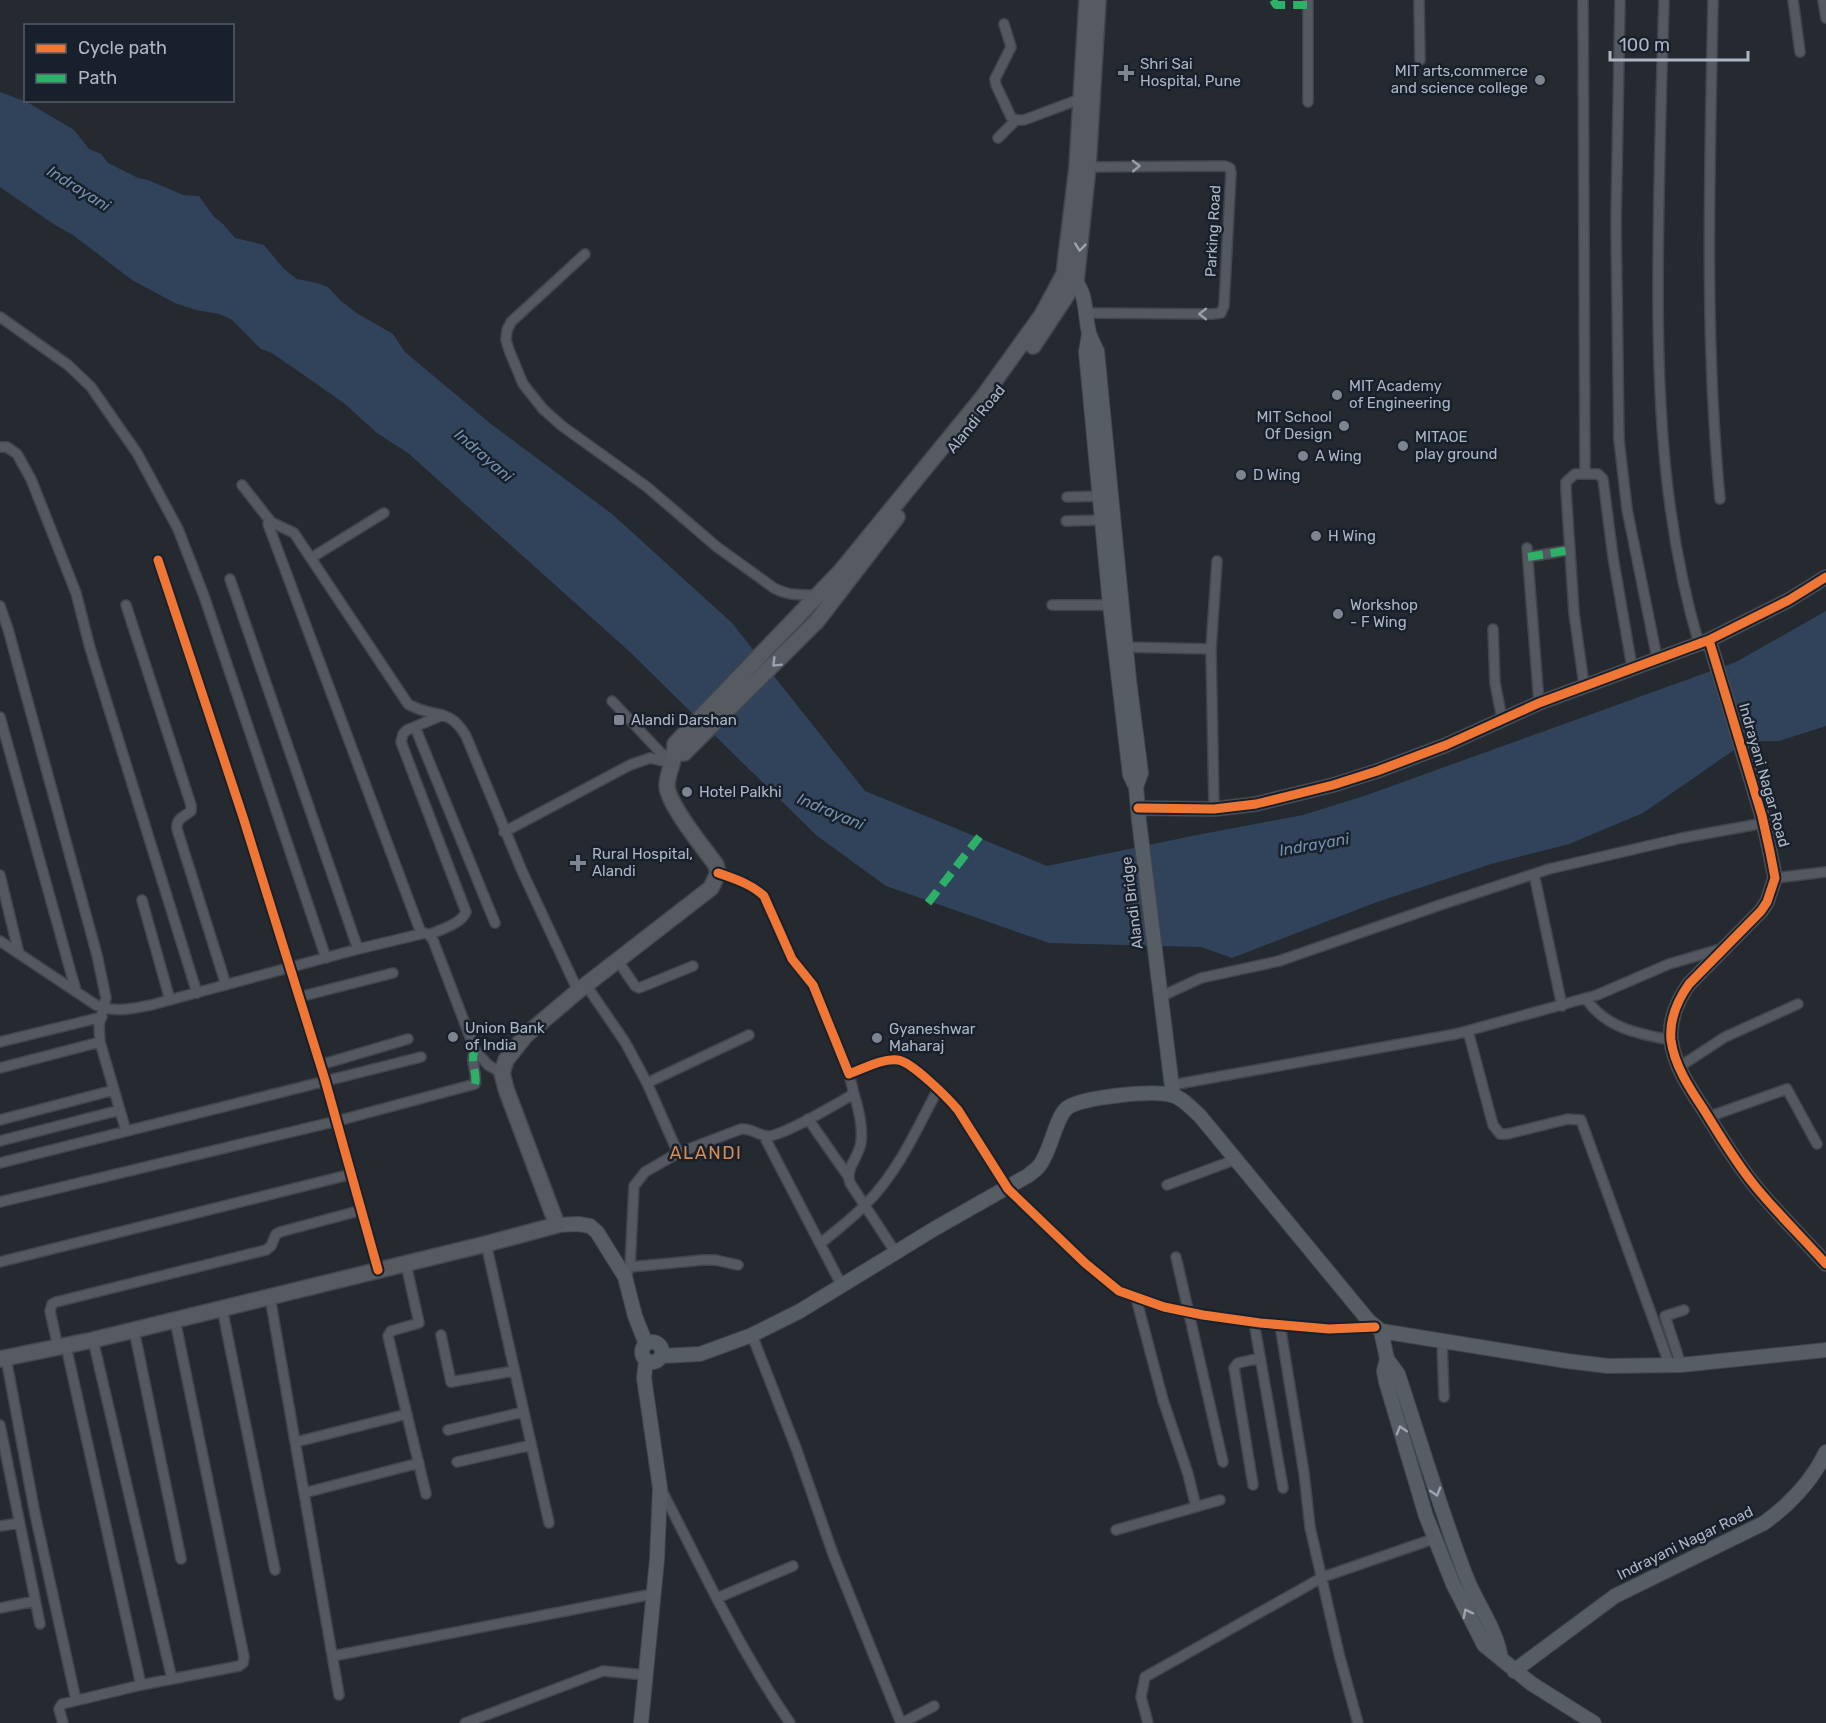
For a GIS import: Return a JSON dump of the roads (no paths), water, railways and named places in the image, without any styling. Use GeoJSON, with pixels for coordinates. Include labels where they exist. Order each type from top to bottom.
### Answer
{"type":"FeatureCollection","features":[{"type":"Feature","properties":{"kind":"main road"},"geometry":{"type":"LineString","coordinates":[[1082,167],[1080,99],[1087,0]]}},
{"type":"Feature","properties":{"kind":"main road","name":"Alandi Road"},"geometry":{"type":"LineString","coordinates":[[687,741],[817,621],[850,568],[980,407],[1070,277],[1098,0]]}},
{"type":"Feature","properties":{"kind":"main road","name":"Alandi Road"},"geometry":{"type":"LineString","coordinates":[[1070,277],[1068,239],[1082,167]]}},
{"type":"Feature","properties":{"kind":"main road","name":"Alandi Bridge"},"geometry":{"type":"LineString","coordinates":[[1070,277],[1083,296],[1089,333],[1086,352],[1095,387],[1107,526],[1111,548],[1114,608],[1125,694],[1130,775],[1137,788],[1138,814],[1172,1090]]}},
{"type":"Feature","properties":{"kind":"main road","name":"Alandi Road"},"geometry":{"type":"LineString","coordinates":[[687,741],[803,610],[850,568]]}},
{"type":"Feature","properties":{"kind":"main road"},"geometry":{"type":"LineString","coordinates":[[1138,814],[1256,804],[1333,785],[1377,771],[1446,745],[1584,685],[1657,658],[1707,646],[1826,577]]}},
{"type":"Feature","properties":{"kind":"main road","name":"Indrayani Nagar Road"},"geometry":{"type":"LineString","coordinates":[[1707,646],[1763,820],[1775,878]]}},
{"type":"Feature","properties":{"kind":"main road"},"geometry":{"type":"LineString","coordinates":[[557,1224],[502,1073],[506,1060],[526,1035],[582,988],[711,888],[718,873],[716,865],[672,801],[667,789],[675,744],[687,741]]}},
{"type":"Feature","properties":{"kind":"main road"},"geometry":{"type":"LineString","coordinates":[[1775,878],[1767,902],[1761,911],[1689,984],[1681,996],[1673,1013],[1671,1040],[1679,1067],[1708,1117],[1754,1185],[1826,1264]]}},
{"type":"Feature","properties":{"kind":"main road"},"geometry":{"type":"LineString","coordinates":[[661,1356],[700,1354],[752,1335],[800,1311],[934,1229],[1008,1188],[1039,1167],[1061,1116],[1067,1108],[1120,1095],[1172,1090],[1200,1116],[1378,1329],[1387,1359],[1398,1374],[1468,1582],[1499,1646],[1501,1659]]}},
{"type":"Feature","properties":{"kind":"main road"},"geometry":{"type":"LineString","coordinates":[[3,1359],[93,1340],[270,1297],[486,1244],[557,1224],[590,1226],[628,1272],[635,1316],[645,1344],[641,1353],[646,1361],[644,1378],[660,1488],[654,1594],[641,1723]]}},
{"type":"Feature","properties":{"kind":"main road"},"geometry":{"type":"LineString","coordinates":[[1378,1329],[1608,1366],[1676,1365],[1826,1350]]}},
{"type":"Feature","properties":{"kind":"main road"},"geometry":{"type":"LineString","coordinates":[[645,1344],[652,1342],[659,1344],[662,1350],[656,1362],[646,1361]]}},
{"type":"Feature","properties":{"kind":"main road"},"geometry":{"type":"LineString","coordinates":[[1387,1359],[1384,1371],[1386,1382],[1426,1516],[1453,1584],[1484,1645],[1532,1684],[1594,1723]]}},
{"type":"Feature","properties":{"kind":"main road","name":"Indrayani Nagar Road"},"geometry":{"type":"LineString","coordinates":[[1514,1671],[1615,1596],[1764,1523],[1803,1488],[1826,1452]]}},
{"type":"Feature","properties":{"kind":"main road"},"geometry":{"type":"LineString","coordinates":[[1426,1516],[1443,1513]]}},
{"type":"Feature","properties":{"kind":"street"},"geometry":{"type":"LineString","coordinates":[[1308,0],[1308,102]]}},
{"type":"Feature","properties":{"kind":"street"},"geometry":{"type":"LineString","coordinates":[[1419,0],[1420,60]]}},
{"type":"Feature","properties":{"kind":"street"},"geometry":{"type":"LineString","coordinates":[[1583,0],[1585,473]]}},
{"type":"Feature","properties":{"kind":"street"},"geometry":{"type":"LineString","coordinates":[[1620,0],[1616,223],[1619,440],[1627,509],[1657,658]]}},
{"type":"Feature","properties":{"kind":"street"},"geometry":{"type":"LineString","coordinates":[[1664,0],[1658,223],[1660,411],[1665,476],[1676,548],[1689,609],[1707,646]]}},
{"type":"Feature","properties":{"kind":"street"},"geometry":{"type":"LineString","coordinates":[[1713,0],[1710,349],[1720,499]]}},
{"type":"Feature","properties":{"kind":"street"},"geometry":{"type":"LineString","coordinates":[[1793,0],[1800,52]]}},
{"type":"Feature","properties":{"kind":"street"},"geometry":{"type":"LineString","coordinates":[[1823,0],[1826,18]]}},
{"type":"Feature","properties":{"kind":"street"},"geometry":{"type":"LineString","coordinates":[[1004,24],[1011,47],[995,79],[1011,117],[1016,120]]}},
{"type":"Feature","properties":{"kind":"street"},"geometry":{"type":"LineString","coordinates":[[998,138],[1016,120],[1032,117],[1080,99]]}},
{"type":"Feature","properties":{"kind":"street","name":"Parking Road"},"geometry":{"type":"LineString","coordinates":[[1082,167],[1226,166],[1230,168],[1231,173],[1224,306],[1221,313],[1086,313]]}},
{"type":"Feature","properties":{"kind":"street"},"geometry":{"type":"LineString","coordinates":[[585,254],[511,322],[507,330],[506,340],[509,350],[528,390],[543,409],[562,426],[647,487],[717,547],[774,588],[792,595],[819,595]]}},
{"type":"Feature","properties":{"kind":"street"},"geometry":{"type":"LineString","coordinates":[[0,317],[68,365],[90,387],[137,453],[178,529],[204,596],[326,958]]}},
{"type":"Feature","properties":{"kind":"street"},"geometry":{"type":"LineString","coordinates":[[0,447],[13,450],[21,459],[76,593],[90,648],[197,993]]}},
{"type":"Feature","properties":{"kind":"street"},"geometry":{"type":"LineString","coordinates":[[1584,685],[1574,613],[1566,482],[1575,474],[1598,474],[1604,479],[1613,557],[1632,667]]}},
{"type":"Feature","properties":{"kind":"street"},"geometry":{"type":"LineString","coordinates":[[242,486],[269,519],[294,533],[403,699],[416,709],[453,718],[460,725],[504,832],[582,988],[625,1042],[647,1083],[678,1153]]}},
{"type":"Feature","properties":{"kind":"street"},"geometry":{"type":"LineString","coordinates":[[1067,497],[1105,502]]}},
{"type":"Feature","properties":{"kind":"street"},"geometry":{"type":"LineString","coordinates":[[311,558],[384,513]]}},
{"type":"Feature","properties":{"kind":"street"},"geometry":{"type":"LineString","coordinates":[[269,519],[268,524],[304,622],[425,934],[437,949],[475,1050],[488,1065],[502,1073]]}},
{"type":"Feature","properties":{"kind":"street"},"geometry":{"type":"LineString","coordinates":[[1066,521],[1107,526]]}},
{"type":"Feature","properties":{"kind":"street"},"geometry":{"type":"LineString","coordinates":[[1539,703],[1528,553],[1570,550]]}},
{"type":"Feature","properties":{"kind":"street"},"geometry":{"type":"LineString","coordinates":[[158,561],[243,817],[326,1080],[378,1270]]}},
{"type":"Feature","properties":{"kind":"street"},"geometry":{"type":"LineString","coordinates":[[1214,809],[1211,649],[1217,561]]}},
{"type":"Feature","properties":{"kind":"street"},"geometry":{"type":"LineString","coordinates":[[230,579],[358,949]]}},
{"type":"Feature","properties":{"kind":"street"},"geometry":{"type":"LineString","coordinates":[[126,605],[191,805],[191,811],[176,823],[177,829],[226,985]]}},
{"type":"Feature","properties":{"kind":"street"},"geometry":{"type":"LineString","coordinates":[[1052,605],[1114,608]]}},
{"type":"Feature","properties":{"kind":"street"},"geometry":{"type":"LineString","coordinates":[[0,606],[90,925],[104,987],[103,1012],[98,1033],[99,1042],[126,1131]]}},
{"type":"Feature","properties":{"kind":"street"},"geometry":{"type":"LineString","coordinates":[[1493,629],[1495,683],[1502,719]]}},
{"type":"Feature","properties":{"kind":"street"},"geometry":{"type":"LineString","coordinates":[[1120,647],[1211,649]]}},
{"type":"Feature","properties":{"kind":"street"},"geometry":{"type":"LineString","coordinates":[[612,701],[661,753],[673,759]]}},
{"type":"Feature","properties":{"kind":"street"},"geometry":{"type":"LineString","coordinates":[[0,1042],[103,1012],[130,1009],[170,1000],[358,949],[425,934],[459,921],[466,912],[401,741],[403,734],[444,715]]}},
{"type":"Feature","properties":{"kind":"street"},"geometry":{"type":"LineString","coordinates":[[0,717],[76,991]]}},
{"type":"Feature","properties":{"kind":"street"},"geometry":{"type":"LineString","coordinates":[[415,727],[495,923]]}},
{"type":"Feature","properties":{"kind":"street"},"geometry":{"type":"LineString","coordinates":[[504,832],[630,765],[650,758],[673,759]]}},
{"type":"Feature","properties":{"kind":"street"},"geometry":{"type":"LineString","coordinates":[[1160,997],[1201,978],[1279,961],[1534,874],[1581,861],[1763,820]]}},
{"type":"Feature","properties":{"kind":"street"},"geometry":{"type":"LineString","coordinates":[[1775,878],[1826,872]]}},
{"type":"Feature","properties":{"kind":"street"},"geometry":{"type":"LineString","coordinates":[[718,873],[757,889],[764,896],[792,959],[813,985],[849,1074],[860,1119],[861,1145],[849,1168],[848,1176]]}},
{"type":"Feature","properties":{"kind":"street"},"geometry":{"type":"LineString","coordinates":[[1534,874],[1562,1006]]}},
{"type":"Feature","properties":{"kind":"street"},"geometry":{"type":"LineString","coordinates":[[0,875],[20,954]]}},
{"type":"Feature","properties":{"kind":"street"},"geometry":{"type":"LineString","coordinates":[[142,900],[170,1000]]}},
{"type":"Feature","properties":{"kind":"street"},"geometry":{"type":"LineString","coordinates":[[0,940],[103,1012]]}},
{"type":"Feature","properties":{"kind":"street"},"geometry":{"type":"LineString","coordinates":[[1172,1090],[1468,1031],[1586,999],[1669,964],[1726,947]]}},
{"type":"Feature","properties":{"kind":"street"},"geometry":{"type":"LineString","coordinates":[[618,961],[635,986],[639,988],[693,966]]}},
{"type":"Feature","properties":{"kind":"street"},"geometry":{"type":"LineString","coordinates":[[299,997],[393,973]]}},
{"type":"Feature","properties":{"kind":"street"},"geometry":{"type":"LineString","coordinates":[[1586,999],[1595,1012],[1630,1032],[1671,1040]]}},
{"type":"Feature","properties":{"kind":"street"},"geometry":{"type":"LineString","coordinates":[[1679,1067],[1725,1037],[1798,1004]]}},
{"type":"Feature","properties":{"kind":"street"},"geometry":{"type":"LineString","coordinates":[[1468,1031],[1493,1125],[1500,1134],[1568,1119],[1581,1120],[1676,1365]]}},
{"type":"Feature","properties":{"kind":"street"},"geometry":{"type":"LineString","coordinates":[[647,1083],[749,1035]]}},
{"type":"Feature","properties":{"kind":"street"},"geometry":{"type":"LineString","coordinates":[[320,1065],[408,1038]]}},
{"type":"Feature","properties":{"kind":"street"},"geometry":{"type":"LineString","coordinates":[[0,1068],[99,1042]]}},
{"type":"Feature","properties":{"kind":"street"},"geometry":{"type":"LineString","coordinates":[[0,1202],[337,1121],[475,1084],[472,1061],[475,1050]]}},
{"type":"Feature","properties":{"kind":"street"},"geometry":{"type":"LineString","coordinates":[[0,1163],[421,1057]]}},
{"type":"Feature","properties":{"kind":"street"},"geometry":{"type":"LineString","coordinates":[[849,1074],[883,1062],[896,1060],[906,1062],[938,1089],[958,1110],[1008,1188],[1101,1277],[1119,1290],[1136,1298],[1189,1312],[1254,1322],[1329,1329],[1378,1329]]}},
{"type":"Feature","properties":{"kind":"street"},"geometry":{"type":"LineString","coordinates":[[820,1244],[865,1206],[898,1164],[938,1089]]}},
{"type":"Feature","properties":{"kind":"street"},"geometry":{"type":"LineString","coordinates":[[1708,1117],[1787,1089],[1817,1144]]}},
{"type":"Feature","properties":{"kind":"street"},"geometry":{"type":"LineString","coordinates":[[0,1120],[114,1090]]}},
{"type":"Feature","properties":{"kind":"street"},"geometry":{"type":"LineString","coordinates":[[738,1265],[703,1260],[628,1272],[634,1186],[645,1172],[678,1153],[741,1129],[750,1129],[764,1136],[771,1136],[785,1131],[854,1094]]}},
{"type":"Feature","properties":{"kind":"street"},"geometry":{"type":"LineString","coordinates":[[0,1141],[120,1110]]}},
{"type":"Feature","properties":{"kind":"street"},"geometry":{"type":"LineString","coordinates":[[808,1119],[848,1176],[850,1183],[896,1253]]}},
{"type":"Feature","properties":{"kind":"street"},"geometry":{"type":"LineString","coordinates":[[764,1136],[842,1286]]}},
{"type":"Feature","properties":{"kind":"street"},"geometry":{"type":"LineString","coordinates":[[1167,1185],[1237,1159]]}},
{"type":"Feature","properties":{"kind":"street"},"geometry":{"type":"LineString","coordinates":[[0,1262],[352,1174]]}},
{"type":"Feature","properties":{"kind":"street"},"geometry":{"type":"LineString","coordinates":[[141,1685],[62,1347],[50,1311],[52,1304],[266,1250],[271,1246],[276,1234],[280,1232],[362,1210]]}},
{"type":"Feature","properties":{"kind":"street"},"geometry":{"type":"LineString","coordinates":[[486,1244],[549,1522]]}},
{"type":"Feature","properties":{"kind":"street"},"geometry":{"type":"LineString","coordinates":[[1176,1257],[1223,1462]]}},
{"type":"Feature","properties":{"kind":"street"},"geometry":{"type":"LineString","coordinates":[[405,1264],[419,1323],[393,1330],[388,1336],[426,1494]]}},
{"type":"Feature","properties":{"kind":"street"},"geometry":{"type":"LineString","coordinates":[[270,1297],[339,1695]]}},
{"type":"Feature","properties":{"kind":"street"},"geometry":{"type":"LineString","coordinates":[[1136,1298],[1163,1400],[1188,1474],[1196,1507]]}},
{"type":"Feature","properties":{"kind":"street"},"geometry":{"type":"LineString","coordinates":[[222,1308],[275,1570]]}},
{"type":"Feature","properties":{"kind":"street"},"geometry":{"type":"LineString","coordinates":[[1676,1365],[1665,1316],[1684,1310]]}},
{"type":"Feature","properties":{"kind":"street"},"geometry":{"type":"LineString","coordinates":[[63,1723],[60,1706],[141,1685],[239,1666],[243,1663],[244,1657],[175,1320]]}},
{"type":"Feature","properties":{"kind":"street"},"geometry":{"type":"LineString","coordinates":[[1254,1322],[1283,1488]]}},
{"type":"Feature","properties":{"kind":"street"},"geometry":{"type":"LineString","coordinates":[[1280,1325],[1304,1473],[1310,1527],[1339,1654],[1358,1723]]}},
{"type":"Feature","properties":{"kind":"street"},"geometry":{"type":"LineString","coordinates":[[134,1330],[181,1559]]}},
{"type":"Feature","properties":{"kind":"street"},"geometry":{"type":"LineString","coordinates":[[441,1335],[452,1382],[514,1371]]}},
{"type":"Feature","properties":{"kind":"street"},"geometry":{"type":"LineString","coordinates":[[752,1335],[796,1448],[833,1554],[901,1723],[934,1706]]}},
{"type":"Feature","properties":{"kind":"street"},"geometry":{"type":"LineString","coordinates":[[93,1340],[172,1679]]}},
{"type":"Feature","properties":{"kind":"street"},"geometry":{"type":"LineString","coordinates":[[1442,1341],[1444,1397]]}},
{"type":"Feature","properties":{"kind":"street"},"geometry":{"type":"LineString","coordinates":[[1253,1485],[1234,1368],[1238,1363],[1260,1358]]}},
{"type":"Feature","properties":{"kind":"street"},"geometry":{"type":"LineString","coordinates":[[3,1359],[76,1701]]}},
{"type":"Feature","properties":{"kind":"street"},"geometry":{"type":"LineString","coordinates":[[448,1430],[523,1412]]}},
{"type":"Feature","properties":{"kind":"street"},"geometry":{"type":"LineString","coordinates":[[296,1442],[407,1414]]}},
{"type":"Feature","properties":{"kind":"street"},"geometry":{"type":"LineString","coordinates":[[0,1425],[40,1624]]}},
{"type":"Feature","properties":{"kind":"street"},"geometry":{"type":"LineString","coordinates":[[457,1462],[531,1445]]}},
{"type":"Feature","properties":{"kind":"street"},"geometry":{"type":"LineString","coordinates":[[304,1493],[419,1463]]}},
{"type":"Feature","properties":{"kind":"street"},"geometry":{"type":"LineString","coordinates":[[660,1488],[764,1684],[790,1723]]}},
{"type":"Feature","properties":{"kind":"street"},"geometry":{"type":"LineString","coordinates":[[1116,1530],[1220,1500]]}},
{"type":"Feature","properties":{"kind":"street"},"geometry":{"type":"LineString","coordinates":[[0,1526],[18,1523]]}},
{"type":"Feature","properties":{"kind":"street"},"geometry":{"type":"LineString","coordinates":[[1148,1723],[1142,1697],[1145,1677],[1323,1577],[1436,1538]]}},
{"type":"Feature","properties":{"kind":"street"},"geometry":{"type":"LineString","coordinates":[[717,1598],[793,1566]]}},
{"type":"Feature","properties":{"kind":"street"},"geometry":{"type":"LineString","coordinates":[[333,1656],[654,1594]]}},
{"type":"Feature","properties":{"kind":"street"},"geometry":{"type":"LineString","coordinates":[[0,1608],[35,1601]]}},
{"type":"Feature","properties":{"kind":"street"},"geometry":{"type":"LineString","coordinates":[[465,1723],[603,1671],[646,1675]]}},
{"type":"Feature","properties":{"kind":"water","name":"Indrayani"},"geometry":{"type":"Polygon","coordinates":[[[0,92],[27,102],[74,130],[89,149],[101,154],[108,163],[138,178],[183,195],[199,196],[214,217],[235,238],[264,245],[284,269],[297,279],[328,287],[358,314],[393,334],[405,352],[491,424],[612,514],[732,623],[865,791],[1047,866],[1303,815],[1367,795],[1736,662],[1826,611],[1826,726],[1779,741],[1747,741],[1643,813],[1569,844],[1491,864],[1377,902],[1232,958],[1201,947],[1049,943],[886,886],[816,835],[630,652],[408,453],[377,433],[345,404],[272,353],[261,349],[231,319],[175,303],[132,280],[73,235],[0,187],[0,92]]]}},
{"type":"Feature","properties":{"kind":"place","name":"Shri Sai Hospital, Pune"},"geometry":{"type":"Point","coordinates":[1126,73]}},
{"type":"Feature","properties":{"kind":"place","name":"MIT arts,commerce and science college"},"geometry":{"type":"Point","coordinates":[1540,80]}},
{"type":"Feature","properties":{"kind":"place","name":"MIT Academy of Engineering"},"geometry":{"type":"Point","coordinates":[1337,395]}},
{"type":"Feature","properties":{"kind":"place","name":"MIT School Of Design"},"geometry":{"type":"Point","coordinates":[1344,426]}},
{"type":"Feature","properties":{"kind":"place","name":"MITAOE play ground"},"geometry":{"type":"Point","coordinates":[1403,446]}},
{"type":"Feature","properties":{"kind":"place","name":"A Wing"},"geometry":{"type":"Point","coordinates":[1303,456]}},
{"type":"Feature","properties":{"kind":"place","name":"D Wing"},"geometry":{"type":"Point","coordinates":[1241,475]}},
{"type":"Feature","properties":{"kind":"place","name":"H Wing"},"geometry":{"type":"Point","coordinates":[1316,536]}},
{"type":"Feature","properties":{"kind":"place","name":"Workshop - F Wing"},"geometry":{"type":"Point","coordinates":[1338,614]}},
{"type":"Feature","properties":{"kind":"place","name":"Alandi Darshan"},"geometry":{"type":"Point","coordinates":[619,720]}},
{"type":"Feature","properties":{"kind":"place","name":"Hotel Palkhi"},"geometry":{"type":"Point","coordinates":[687,792]}},
{"type":"Feature","properties":{"kind":"place","name":"Rural Hospital, Alandi"},"geometry":{"type":"Point","coordinates":[578,863]}},
{"type":"Feature","properties":{"kind":"place","name":"Union Bank of India"},"geometry":{"type":"Point","coordinates":[453,1037]}},
{"type":"Feature","properties":{"kind":"place","name":"Gyaneshwar Maharaj"},"geometry":{"type":"Point","coordinates":[877,1038]}},
{"type":"Feature","properties":{"kind":"district","name":"ALANDI"},"geometry":{"type":"Point","coordinates":[706,1153]}}]}
